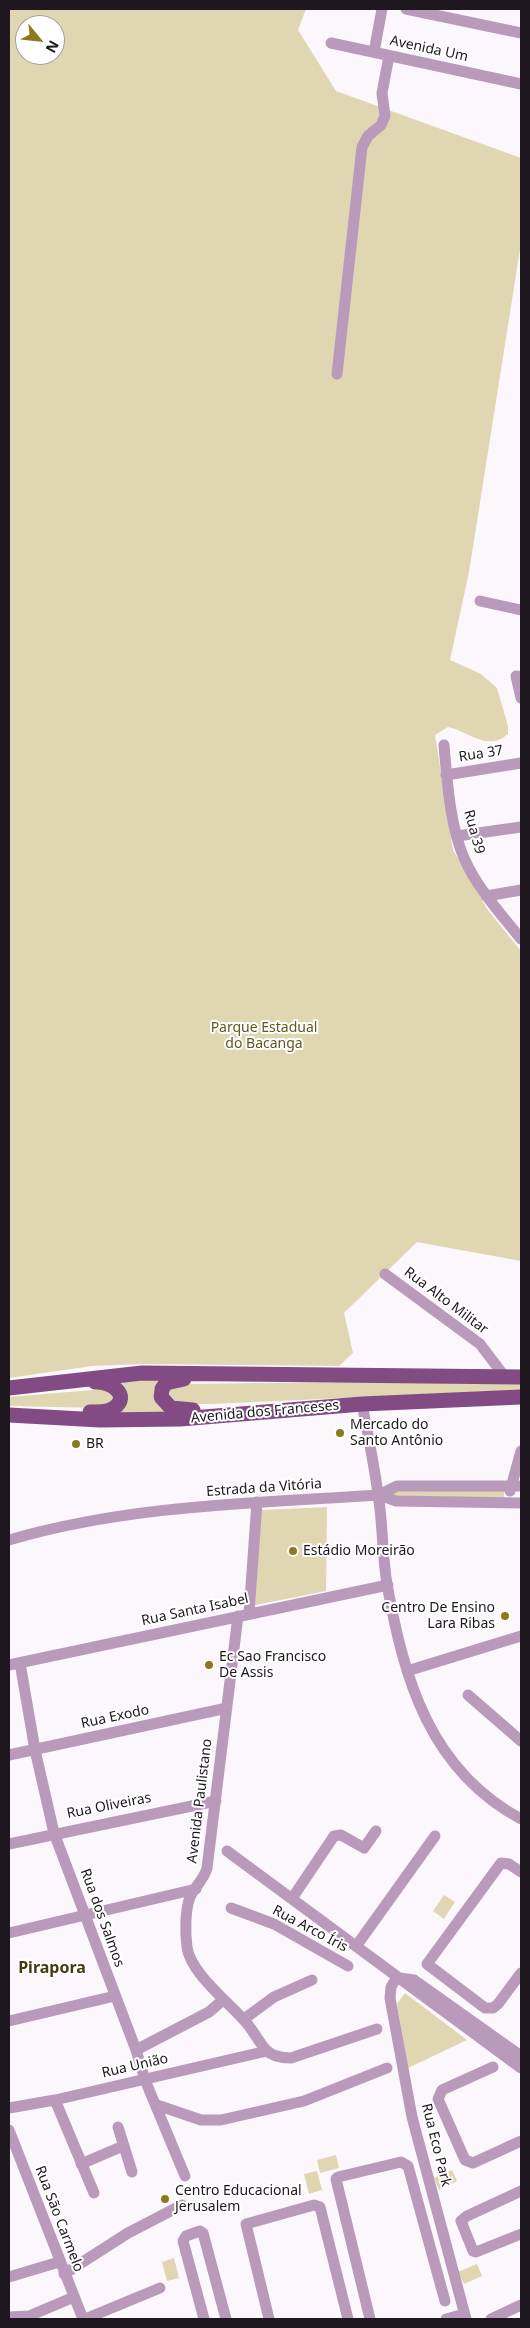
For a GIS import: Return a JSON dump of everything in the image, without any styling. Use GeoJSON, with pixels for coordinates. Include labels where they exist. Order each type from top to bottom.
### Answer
{"type":"FeatureCollection","features":[{"type":"Feature","properties":{"kind":"main road"},"geometry":{"type":"LineString","coordinates":[[27,1387],[142,1373],[277,1376],[521,1377]]}},
{"type":"Feature","properties":{"kind":"main road"},"geometry":{"type":"LineString","coordinates":[[270,1411],[175,1409],[164,1404],[161,1393],[164,1386],[173,1380],[277,1376]]}},
{"type":"Feature","properties":{"kind":"main road"},"geometry":{"type":"LineString","coordinates":[[9,1388],[103,1382],[113,1386],[120,1394],[116,1405],[106,1411],[40,1415]]}},
{"type":"Feature","properties":{"kind":"main road","name":"Avenida dos Franceses"},"geometry":{"type":"LineString","coordinates":[[9,1415],[40,1415],[100,1420],[180,1419],[362,1404],[521,1398]]}},
{"type":"Feature","properties":{"kind":"street"},"geometry":{"type":"LineString","coordinates":[[374,52],[382,9]]}},
{"type":"Feature","properties":{"kind":"street"},"geometry":{"type":"LineString","coordinates":[[406,9],[521,32]]}},
{"type":"Feature","properties":{"kind":"street","name":"Avenida Um"},"geometry":{"type":"LineString","coordinates":[[331,44],[521,84]]}},
{"type":"Feature","properties":{"kind":"street"},"geometry":{"type":"LineString","coordinates":[[338,374],[356,190],[362,148],[368,136],[381,125],[385,116],[382,94],[389,56]]}},
{"type":"Feature","properties":{"kind":"street"},"geometry":{"type":"LineString","coordinates":[[480,601],[521,610]]}},
{"type":"Feature","properties":{"kind":"street"},"geometry":{"type":"LineString","coordinates":[[519,676],[521,698]]}},
{"type":"Feature","properties":{"kind":"street","name":"Rua 39"},"geometry":{"type":"LineString","coordinates":[[444,744],[446,775],[457,836],[464,858],[486,896],[521,939]]}},
{"type":"Feature","properties":{"kind":"street","name":"Rua 37"},"geometry":{"type":"LineString","coordinates":[[446,775],[521,763]]}},
{"type":"Feature","properties":{"kind":"street"},"geometry":{"type":"LineString","coordinates":[[457,836],[521,827]]}},
{"type":"Feature","properties":{"kind":"street"},"geometry":{"type":"LineString","coordinates":[[486,896],[521,890]]}},
{"type":"Feature","properties":{"kind":"street","name":"Rua Alto Militar"},"geometry":{"type":"LineString","coordinates":[[385,1274],[480,1344],[505,1377]]}},
{"type":"Feature","properties":{"kind":"street"},"geometry":{"type":"LineString","coordinates":[[362,1404],[378,1495],[388,1585],[406,1671],[420,1708],[437,1742],[475,1784],[521,1819]]}},
{"type":"Feature","properties":{"kind":"street"},"geometry":{"type":"LineString","coordinates":[[509,1503],[516,1486],[521,1451]]}},
{"type":"Feature","properties":{"kind":"street","name":"Estrada da Vitória"},"geometry":{"type":"LineString","coordinates":[[9,1540],[47,1529],[138,1513],[257,1502],[378,1495],[397,1486],[516,1486]]}},
{"type":"Feature","properties":{"kind":"street"},"geometry":{"type":"LineString","coordinates":[[378,1495],[396,1501],[521,1503]]}},
{"type":"Feature","properties":{"kind":"street","name":"Avenida Paulistano"},"geometry":{"type":"LineString","coordinates":[[257,1502],[244,1615],[227,1708],[207,1868],[202,1881],[190,1897],[187,1917],[187,1948],[194,1964],[223,2000],[244,2019],[267,2051]]}},
{"type":"Feature","properties":{"kind":"street","name":"Rua Santa Isabel"},"geometry":{"type":"LineString","coordinates":[[14,1664],[388,1585]]}},
{"type":"Feature","properties":{"kind":"street"},"geometry":{"type":"LineString","coordinates":[[406,1671],[521,1636]]}},
{"type":"Feature","properties":{"kind":"street","name":"Rua dos Salmos"},"geometry":{"type":"LineString","coordinates":[[14,1664],[54,1833],[136,2050],[145,2080],[185,2176]]}},
{"type":"Feature","properties":{"kind":"street"},"geometry":{"type":"LineString","coordinates":[[468,1695],[521,1741]]}},
{"type":"Feature","properties":{"kind":"street","name":"Rua Exodo"},"geometry":{"type":"LineString","coordinates":[[9,1756],[227,1708]]}},
{"type":"Feature","properties":{"kind":"street","name":"Rua Oliveiras"},"geometry":{"type":"LineString","coordinates":[[9,1844],[54,1833],[216,1801]]}},
{"type":"Feature","properties":{"kind":"street"},"geometry":{"type":"LineString","coordinates":[[293,1897],[334,1836],[341,1835],[364,1848],[376,1831]]}},
{"type":"Feature","properties":{"kind":"street"},"geometry":{"type":"LineString","coordinates":[[357,1945],[435,1836]]}},
{"type":"Feature","properties":{"kind":"street"},"geometry":{"type":"LineString","coordinates":[[227,1851],[293,1897],[397,1977],[412,1984],[521,2056]]}},
{"type":"Feature","properties":{"kind":"street"},"geometry":{"type":"LineString","coordinates":[[412,1984],[499,1866],[505,1863],[521,1872]]}},
{"type":"Feature","properties":{"kind":"street"},"geometry":{"type":"LineString","coordinates":[[9,1933],[196,1889]]}},
{"type":"Feature","properties":{"kind":"street","name":"Rua Arco Íris"},"geometry":{"type":"LineString","coordinates":[[231,1908],[274,1924],[348,1966]]}},
{"type":"Feature","properties":{"kind":"street"},"geometry":{"type":"LineString","coordinates":[[427,1964],[485,2008],[493,2008],[498,2004],[521,1972]]}},
{"type":"Feature","properties":{"kind":"street","name":"Rua Eco Park"},"geometry":{"type":"LineString","coordinates":[[397,1977],[391,1987],[390,1998],[412,2117],[465,2317]]}},
{"type":"Feature","properties":{"kind":"street"},"geometry":{"type":"LineString","coordinates":[[244,2019],[274,1997],[312,1980]]}},
{"type":"Feature","properties":{"kind":"street"},"geometry":{"type":"LineString","coordinates":[[412,1984],[521,2068]]}},
{"type":"Feature","properties":{"kind":"street"},"geometry":{"type":"LineString","coordinates":[[9,2022],[115,1996]]}},
{"type":"Feature","properties":{"kind":"street"},"geometry":{"type":"LineString","coordinates":[[136,2050],[209,2012],[223,2000]]}},
{"type":"Feature","properties":{"kind":"street"},"geometry":{"type":"LineString","coordinates":[[267,2051],[281,2058],[291,2058],[377,2029]]}},
{"type":"Feature","properties":{"kind":"street","name":"Rua União"},"geometry":{"type":"LineString","coordinates":[[9,2108],[55,2100],[267,2051]]}},
{"type":"Feature","properties":{"kind":"street"},"geometry":{"type":"LineString","coordinates":[[493,2067],[442,2090],[438,2099],[465,2160],[469,2163],[473,2164],[521,2141]]}},
{"type":"Feature","properties":{"kind":"street"},"geometry":{"type":"LineString","coordinates":[[157,2105],[201,2120],[221,2120],[304,2101],[387,2068]]}},
{"type":"Feature","properties":{"kind":"street"},"geometry":{"type":"LineString","coordinates":[[55,2100],[94,2193]]}},
{"type":"Feature","properties":{"kind":"street"},"geometry":{"type":"LineString","coordinates":[[118,2128],[132,2172]]}},
{"type":"Feature","properties":{"kind":"street","name":"Rua São Carmelo"},"geometry":{"type":"LineString","coordinates":[[9,2130],[59,2262],[84,2319]]}},
{"type":"Feature","properties":{"kind":"street"},"geometry":{"type":"LineString","coordinates":[[81,2164],[123,2146]]}},
{"type":"Feature","properties":{"kind":"street"},"geometry":{"type":"LineString","coordinates":[[370,2319],[336,2182],[338,2177],[392,2164],[401,2162],[408,2166],[445,2302]]}},
{"type":"Feature","properties":{"kind":"street"},"geometry":{"type":"LineString","coordinates":[[521,2191],[467,2216],[461,2221],[473,2251],[476,2252],[521,2234]]}},
{"type":"Feature","properties":{"kind":"street"},"geometry":{"type":"LineString","coordinates":[[64,2274],[128,2233],[182,2205]]}},
{"type":"Feature","properties":{"kind":"street"},"geometry":{"type":"LineString","coordinates":[[270,2319],[246,2224],[314,2205],[320,2207],[348,2319]]}},
{"type":"Feature","properties":{"kind":"street"},"geometry":{"type":"LineString","coordinates":[[204,2319],[183,2241],[186,2236],[200,2231],[204,2233],[226,2319]]}},
{"type":"Feature","properties":{"kind":"street"},"geometry":{"type":"LineString","coordinates":[[9,2277],[59,2262]]}},
{"type":"Feature","properties":{"kind":"street"},"geometry":{"type":"LineString","coordinates":[[84,2319],[160,2288]]}},
{"type":"Feature","properties":{"kind":"street"},"geometry":{"type":"LineString","coordinates":[[9,2317],[30,2316],[74,2297]]}},
{"type":"Feature","properties":{"kind":"street"},"geometry":{"type":"LineString","coordinates":[[491,2319],[521,2305]]}},
{"type":"Feature","properties":{"kind":"street"},"geometry":{"type":"LineString","coordinates":[[446,2319],[465,2317]]}},
{"type":"Feature","properties":{"kind":"green space","name":"Parque Estadual do Bacanga"},"geometry":{"type":"Polygon","coordinates":[[[9,9],[306,9],[298,30],[336,91],[521,158],[521,243],[469,572],[450,660],[481,674],[497,688],[508,726],[508,734],[500,739],[486,741],[448,727],[435,735],[453,850],[487,909],[521,951],[521,1261],[417,1242],[344,1313],[353,1353],[339,1366],[144,1364],[92,1366],[9,1378],[9,9]]]}},
{"type":"Feature","properties":{"kind":"green space"},"geometry":{"type":"Polygon","coordinates":[[[159,1378],[154,1389],[153,1399],[169,1414],[112,1416],[115,1379],[159,1378]]]}},
{"type":"Feature","properties":{"kind":"green space"},"geometry":{"type":"Polygon","coordinates":[[[360,1382],[521,1384],[521,1390],[211,1404],[179,1404],[167,1396],[172,1385],[182,1384],[360,1382]]]}},
{"type":"Feature","properties":{"kind":"green space"},"geometry":{"type":"Polygon","coordinates":[[[104,1389],[113,1397],[113,1400],[101,1408],[9,1406],[9,1397],[104,1389]]]}},
{"type":"Feature","properties":{"kind":"green space"},"geometry":{"type":"Polygon","coordinates":[[[504,1490],[504,1499],[389,1498],[388,1491],[504,1490]]]}},
{"type":"Feature","properties":{"kind":"green space","name":"Estádio Moreirão"},"geometry":{"type":"Polygon","coordinates":[[[327,1507],[326,1591],[255,1605],[261,1510],[327,1507]]]}},
{"type":"Feature","properties":{"kind":"green space"},"geometry":{"type":"Polygon","coordinates":[[[444,1895],[455,1902],[444,1919],[433,1911],[444,1895]]]}},
{"type":"Feature","properties":{"kind":"green space"},"geometry":{"type":"Polygon","coordinates":[[[405,1993],[467,2040],[408,2068],[397,2004],[405,1993]]]}},
{"type":"Feature","properties":{"kind":"green space"},"geometry":{"type":"Polygon","coordinates":[[[336,2155],[339,2168],[320,2173],[317,2160],[336,2155]]]}},
{"type":"Feature","properties":{"kind":"green space"},"geometry":{"type":"Polygon","coordinates":[[[452,2170],[457,2181],[439,2190],[434,2178],[452,2170]]]}},
{"type":"Feature","properties":{"kind":"green space"},"geometry":{"type":"Polygon","coordinates":[[[317,2171],[322,2190],[309,2194],[304,2174],[317,2171]]]}},
{"type":"Feature","properties":{"kind":"green space"},"geometry":{"type":"Polygon","coordinates":[[[174,2258],[179,2278],[167,2281],[162,2262],[174,2258]]]}},
{"type":"Feature","properties":{"kind":"green space"},"geometry":{"type":"Polygon","coordinates":[[[477,2264],[482,2276],[464,2284],[458,2272],[477,2264]]]}},
{"type":"Feature","properties":{"kind":"place","name":"Mercado do Santo Antônio"},"geometry":{"type":"Point","coordinates":[340,1433]}},
{"type":"Feature","properties":{"kind":"place","name":"BR"},"geometry":{"type":"Point","coordinates":[76,1444]}},
{"type":"Feature","properties":{"kind":"place","name":"Estádio Moreirão"},"geometry":{"type":"Point","coordinates":[293,1551]}},
{"type":"Feature","properties":{"kind":"place","name":"Centro De Ensino Lara Ribas"},"geometry":{"type":"Point","coordinates":[505,1616]}},
{"type":"Feature","properties":{"kind":"place","name":"Ec Sao Francisco De Assis"},"geometry":{"type":"Point","coordinates":[209,1665]}},
{"type":"Feature","properties":{"kind":"place","name":"Centro Educacional Jerusalem"},"geometry":{"type":"Point","coordinates":[165,2199]}},
{"type":"Feature","properties":{"kind":"district","name":"Pirapora"},"geometry":{"type":"Point","coordinates":[52,1968]}}]}
